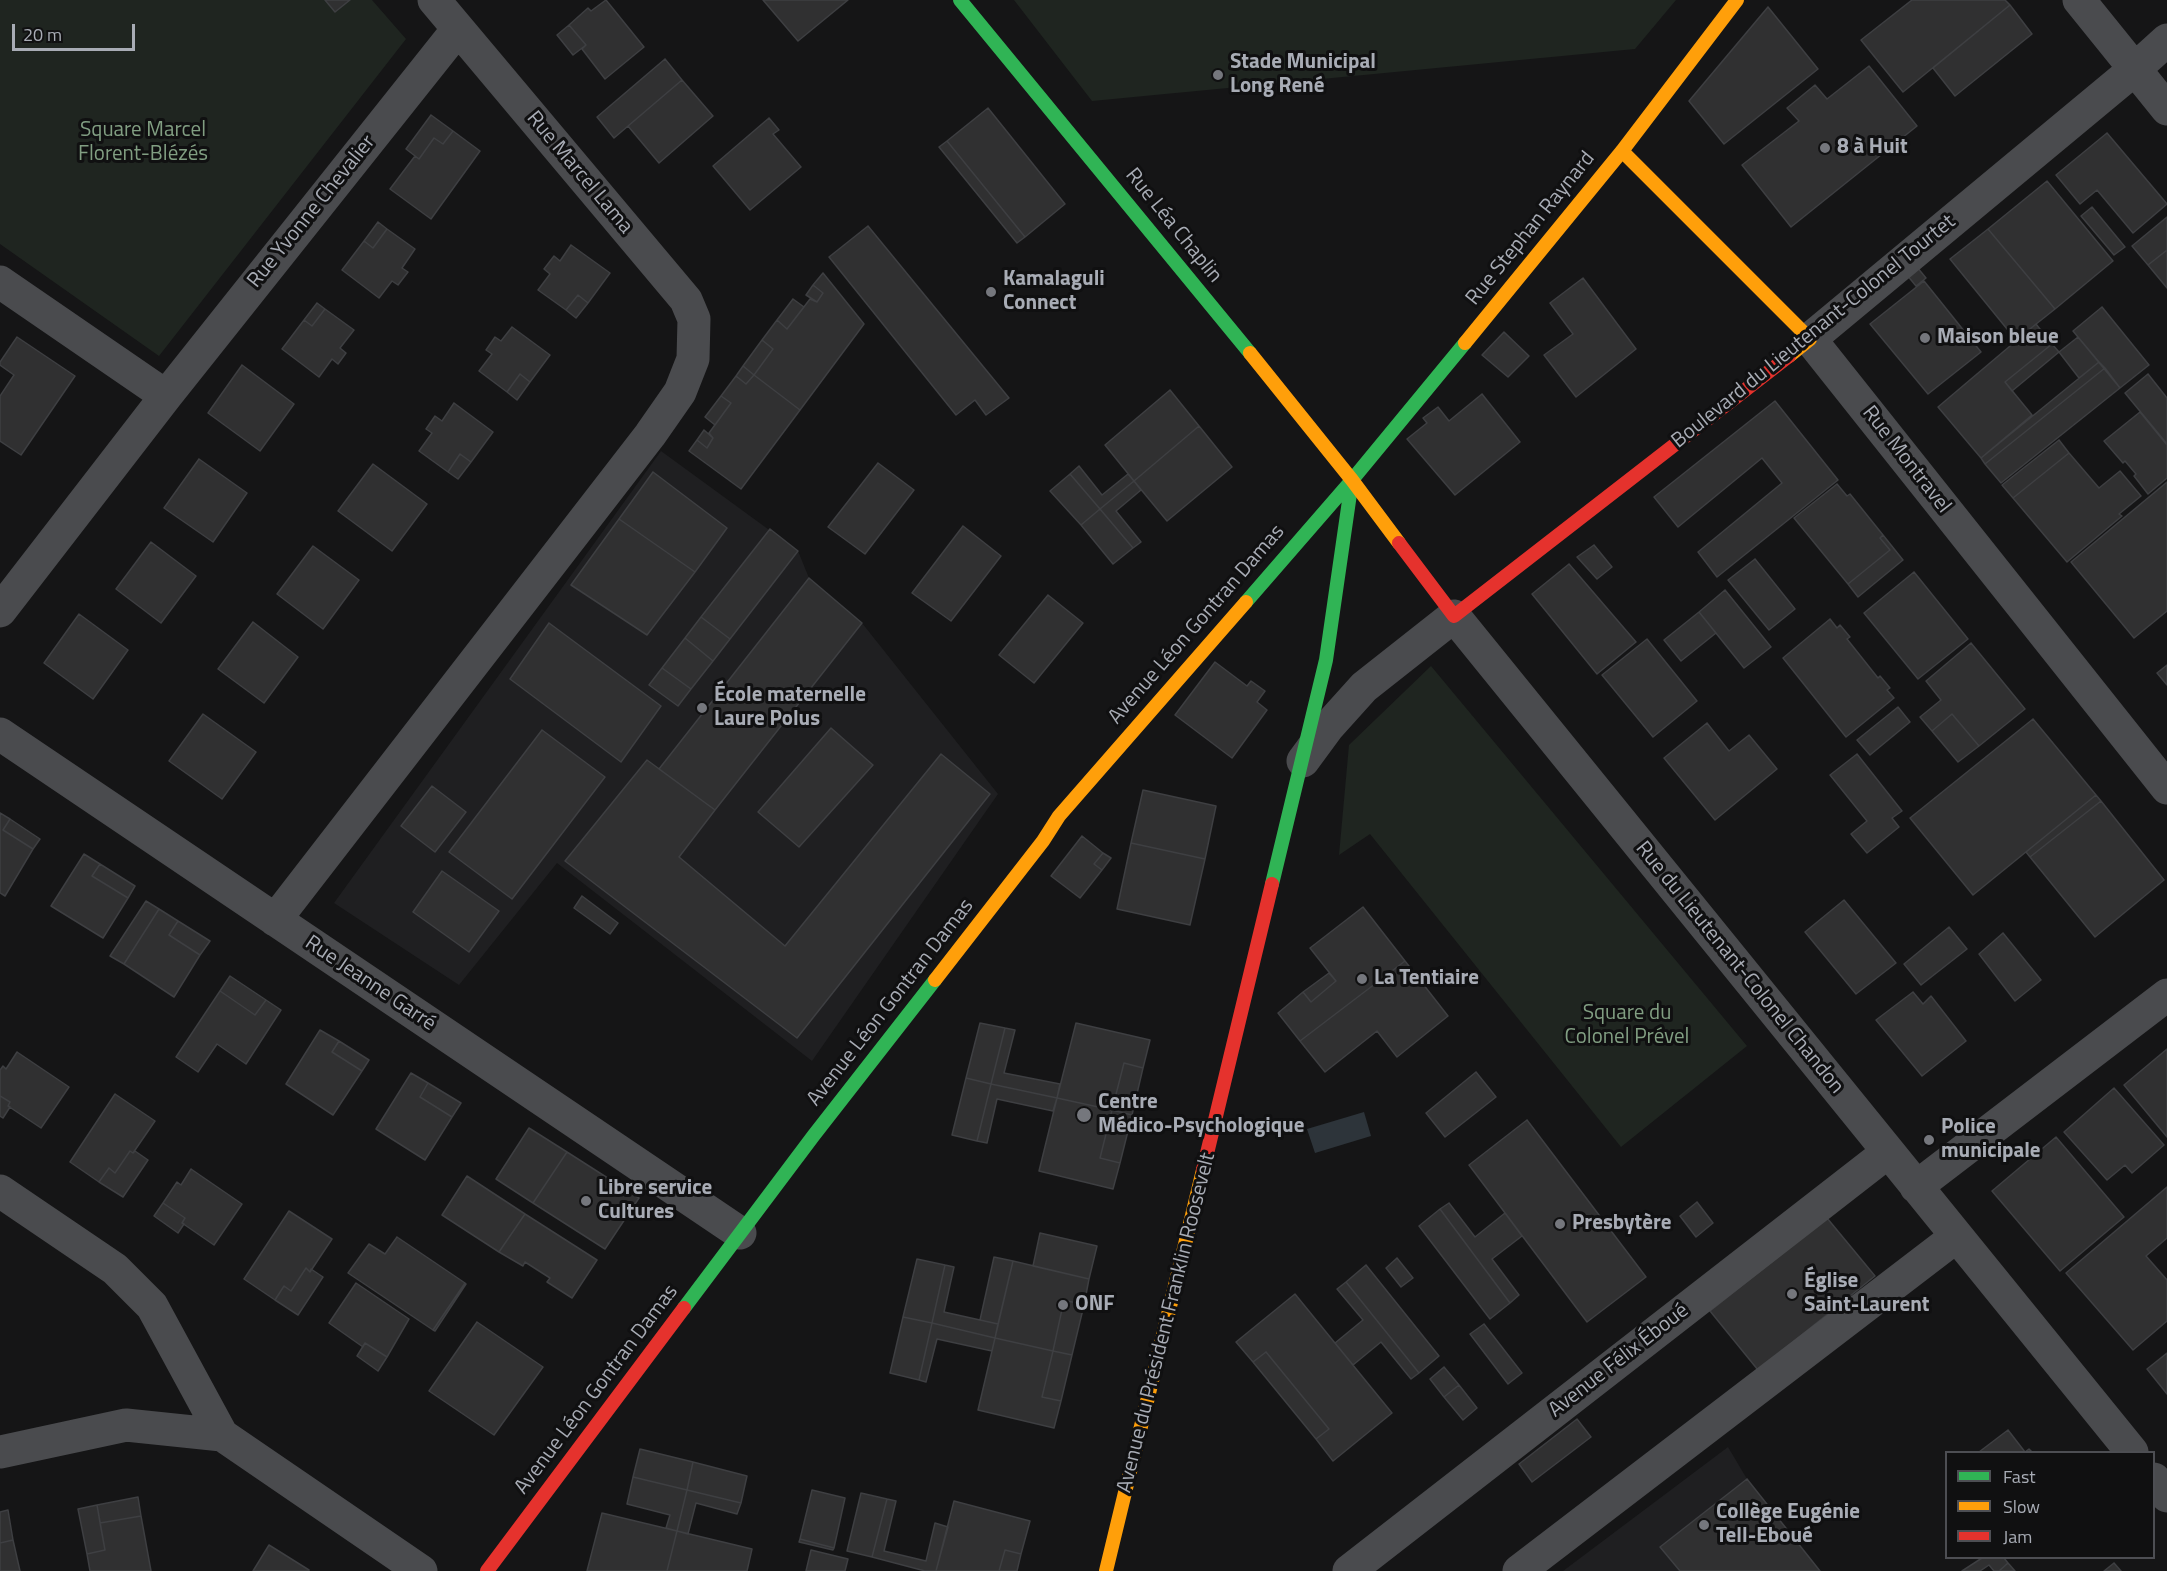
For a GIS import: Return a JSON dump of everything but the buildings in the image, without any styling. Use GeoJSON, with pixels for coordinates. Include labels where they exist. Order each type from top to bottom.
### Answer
{"type":"FeatureCollection","features":[{"type":"Feature","properties":{"kind":"street","name":"Rue Marcel Lama"},"geometry":{"type":"LineString","coordinates":[[275,920],[656,427],[680,392],[693,359],[694,319],[686,300],[434,0]]}},
{"type":"Feature","properties":{"kind":"street","name":"Rue Léa Chaplin"},"geometry":{"type":"LineString","coordinates":[[960,0],[1157,238],[1352,480]]}},
{"type":"Feature","properties":{"kind":"street","name":"Rue Stephan Raynard"},"geometry":{"type":"LineString","coordinates":[[1352,480],[1622,151],[1737,0]]}},
{"type":"Feature","properties":{"kind":"street"},"geometry":{"type":"LineString","coordinates":[[2079,0],[2167,109]]}},
{"type":"Feature","properties":{"kind":"street","name":"Rue Yvonne Chevalier"},"geometry":{"type":"LineString","coordinates":[[0,611],[166,396],[458,29]]}},
{"type":"Feature","properties":{"kind":"street","name":"Boulevard du Lieutenant-Colonel Tourtet"},"geometry":{"type":"LineString","coordinates":[[1454,616],[1810,339],[2167,40]]}},
{"type":"Feature","properties":{"kind":"street","name":"Rue Montravel"},"geometry":{"type":"LineString","coordinates":[[1622,151],[1810,339],[2167,788]]}},
{"type":"Feature","properties":{"kind":"street"},"geometry":{"type":"LineString","coordinates":[[0,282],[166,396]]}},
{"type":"Feature","properties":{"kind":"street","name":"Rue du Lieutenant-Colonel Chandon"},"geometry":{"type":"LineString","coordinates":[[1352,480],[1454,616],[2131,1451]]}},
{"type":"Feature","properties":{"kind":"street","name":"Avenue du Président Franklin Roosevelt"},"geometry":{"type":"LineString","coordinates":[[1107,1571],[1326,660],[1352,480]]}},
{"type":"Feature","properties":{"kind":"street","name":"Avenue Léon Gontran Damas"},"geometry":{"type":"LineString","coordinates":[[487,1571],[740,1233],[1043,841],[1059,816],[1352,480]]}},
{"type":"Feature","properties":{"kind":"street","name":"Avenue du Président Franklin Roosevelt"},"geometry":{"type":"LineString","coordinates":[[1303,761],[1328,727],[1364,687],[1454,616]]}},
{"type":"Feature","properties":{"kind":"street","name":"Rue Jeanne Garré"},"geometry":{"type":"LineString","coordinates":[[0,734],[740,1233]]}},
{"type":"Feature","properties":{"kind":"street"},"geometry":{"type":"LineString","coordinates":[[1916,1187],[2167,995]]}},
{"type":"Feature","properties":{"kind":"street","name":"Avenue Félix Éboué"},"geometry":{"type":"LineString","coordinates":[[1349,1571],[1888,1152]]}},
{"type":"Feature","properties":{"kind":"street"},"geometry":{"type":"LineString","coordinates":[[0,1191],[115,1269],[152,1306],[222,1435],[422,1571]]}},
{"type":"Feature","properties":{"kind":"street"},"geometry":{"type":"LineString","coordinates":[[1519,1571],[1957,1236]]}},
{"type":"Feature","properties":{"kind":"street"},"geometry":{"type":"LineString","coordinates":[[0,1452],[126,1425],[222,1435]]}},
{"type":"Feature","properties":{"kind":"street"},"geometry":{"type":"LineString","coordinates":[[2155,1480],[2167,1496]]}},
{"type":"Feature","properties":{"kind":"shaded area","name":"École maternelle Laure Polus"},"geometry":{"type":"Polygon","coordinates":[[[661,451],[798,551],[809,578],[862,623],[998,794],[812,1061],[557,863],[459,985],[334,903],[661,451]]]}},
{"type":"Feature","properties":{"kind":"shaded area"},"geometry":{"type":"Polygon","coordinates":[[[1364,1112],[1371,1136],[1315,1153],[1307,1129],[1364,1112]]]}},
{"type":"Feature","properties":{"kind":"shaded area","name":"Collège Eugénie Tell-Eboué"},"geometry":{"type":"Polygon","coordinates":[[[1728,1447],[1747,1479],[1820,1571],[1563,1571],[1728,1447]]]}},
{"type":"Feature","properties":{"kind":"green space","name":"Square Marcel Florent-Blézés"},"geometry":{"type":"Polygon","coordinates":[[[0,0],[372,0],[406,39],[159,356],[0,244],[0,0]]]}},
{"type":"Feature","properties":{"kind":"green space","name":"Stade Municipal Long René"},"geometry":{"type":"Polygon","coordinates":[[[1014,0],[1676,0],[1635,49],[1092,101],[1014,0]]]}},
{"type":"Feature","properties":{"kind":"green space","name":"Square du Colonel Prével"},"geometry":{"type":"Polygon","coordinates":[[[1431,666],[1747,1046],[1621,1147],[1370,834],[1339,855],[1349,745],[1431,666]]]}},
{"type":"Feature","properties":{"kind":"traffic: fast"},"geometry":{"type":"LineString","coordinates":[[960,0],[1250,353]]}},
{"type":"Feature","properties":{"kind":"traffic: fast"},"geometry":{"type":"LineString","coordinates":[[1246,602],[1352,480],[1465,343]]}},
{"type":"Feature","properties":{"kind":"traffic: fast"},"geometry":{"type":"LineString","coordinates":[[1272,884],[1326,660],[1352,480]]}},
{"type":"Feature","properties":{"kind":"traffic: fast"},"geometry":{"type":"LineString","coordinates":[[684,1308],[814,1135],[935,980]]}},
{"type":"Feature","properties":{"kind":"traffic: slow"},"geometry":{"type":"LineString","coordinates":[[1465,343],[1622,151],[1737,0]]}},
{"type":"Feature","properties":{"kind":"traffic: slow"},"geometry":{"type":"LineString","coordinates":[[1622,151],[1810,339],[1789,356]]}},
{"type":"Feature","properties":{"kind":"traffic: slow"},"geometry":{"type":"LineString","coordinates":[[1250,353],[1352,480],[1399,543]]}},
{"type":"Feature","properties":{"kind":"traffic: slow"},"geometry":{"type":"LineString","coordinates":[[935,980],[1043,841],[1059,816],[1246,602]]}},
{"type":"Feature","properties":{"kind":"traffic: slow"},"geometry":{"type":"LineString","coordinates":[[1106,1571],[1203,1170]]}},
{"type":"Feature","properties":{"kind":"traffic: jam"},"geometry":{"type":"LineString","coordinates":[[1399,543],[1454,616],[1789,356]]}},
{"type":"Feature","properties":{"kind":"traffic: jam"},"geometry":{"type":"LineString","coordinates":[[1203,1170],[1272,884]]}},
{"type":"Feature","properties":{"kind":"traffic: jam"},"geometry":{"type":"LineString","coordinates":[[487,1571],[684,1308]]}},
{"type":"Feature","properties":{"kind":"place","name":"Stade Municipal Long René"},"geometry":{"type":"Point","coordinates":[1218,75]}},
{"type":"Feature","properties":{"kind":"place","name":"8 à Huit"},"geometry":{"type":"Point","coordinates":[1825,148]}},
{"type":"Feature","properties":{"kind":"place","name":"Kamalaguli Connect"},"geometry":{"type":"Point","coordinates":[991,292]}},
{"type":"Feature","properties":{"kind":"place","name":"Maison bleue"},"geometry":{"type":"Point","coordinates":[1925,338]}},
{"type":"Feature","properties":{"kind":"place","name":"École maternelle Laure Polus"},"geometry":{"type":"Point","coordinates":[702,708]}},
{"type":"Feature","properties":{"kind":"place","name":"La Tentiaire"},"geometry":{"type":"Point","coordinates":[1362,979]}},
{"type":"Feature","properties":{"kind":"place","name":"Centre Médico-Psychologique"},"geometry":{"type":"Point","coordinates":[1084,1115]}},
{"type":"Feature","properties":{"kind":"place","name":"Police municipale"},"geometry":{"type":"Point","coordinates":[1929,1140]}},
{"type":"Feature","properties":{"kind":"place","name":"Libre service Cultures"},"geometry":{"type":"Point","coordinates":[586,1201]}},
{"type":"Feature","properties":{"kind":"place","name":"Presbytère"},"geometry":{"type":"Point","coordinates":[1560,1224]}},
{"type":"Feature","properties":{"kind":"place","name":"Église Saint-Laurent"},"geometry":{"type":"Point","coordinates":[1792,1294]}},
{"type":"Feature","properties":{"kind":"place","name":"ONF"},"geometry":{"type":"Point","coordinates":[1063,1305]}},
{"type":"Feature","properties":{"kind":"place","name":"Collège Eugénie Tell-Eboué"},"geometry":{"type":"Point","coordinates":[1704,1525]}}]}
